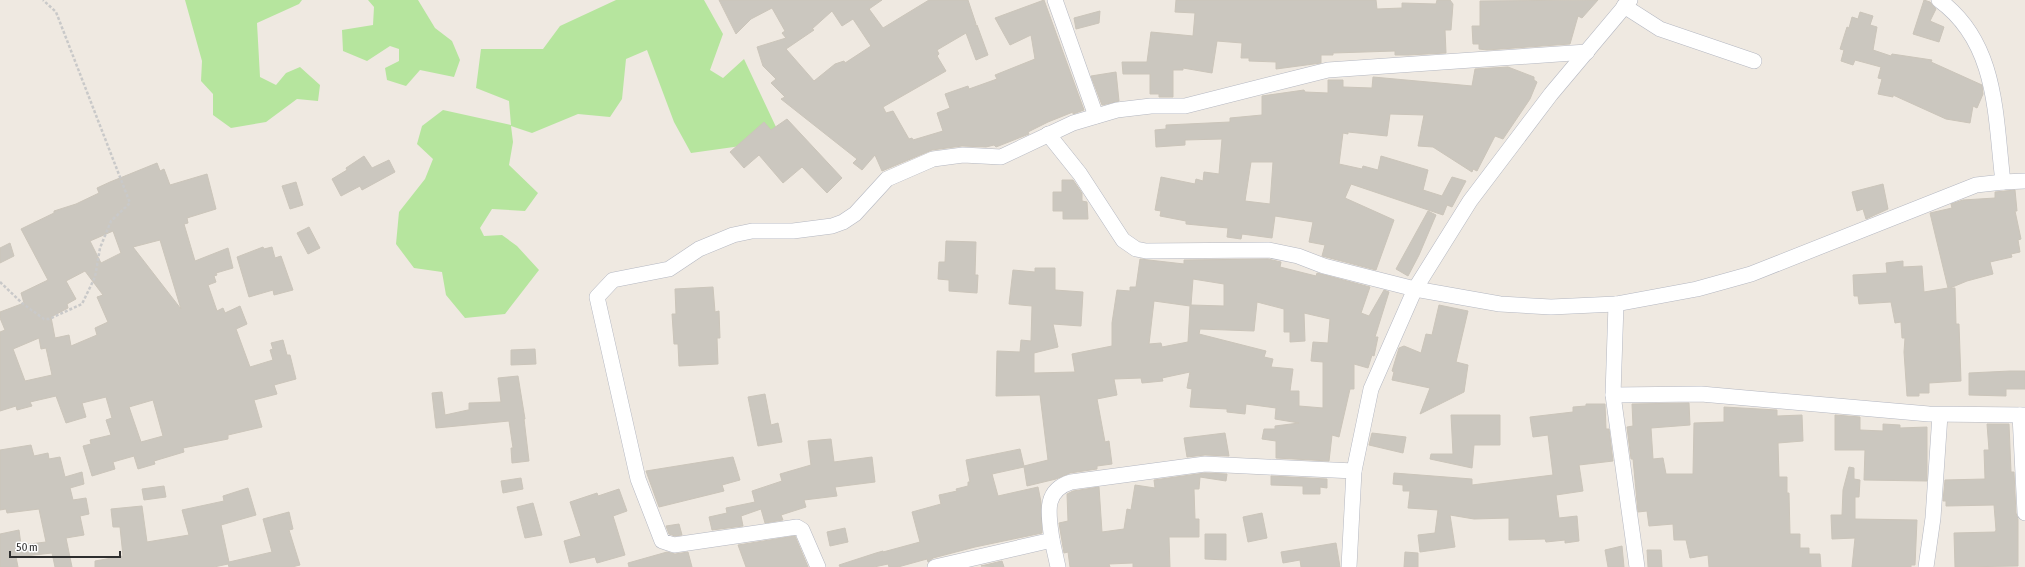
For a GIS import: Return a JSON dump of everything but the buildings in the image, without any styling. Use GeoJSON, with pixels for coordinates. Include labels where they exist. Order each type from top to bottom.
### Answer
{"type":"FeatureCollection","features":[{"type":"Feature","properties":{"kind":"street"},"geometry":{"type":"LineString","coordinates":[[1055,0],[1096,116]]}},
{"type":"Feature","properties":{"kind":"street"},"geometry":{"type":"LineString","coordinates":[[1939,0],[1954,10],[1970,31],[1989,70],[2003,182]]}},
{"type":"Feature","properties":{"kind":"street"},"geometry":{"type":"LineString","coordinates":[[1348,567],[1354,471],[1371,389],[1416,289],[1470,201],[1551,94],[1627,3],[1660,29],[1754,62]]}},
{"type":"Feature","properties":{"kind":"street"},"geometry":{"type":"LineString","coordinates":[[818,567],[802,530],[797,527],[674,545],[662,541],[638,479],[597,297],[613,280],[669,268],[699,249],[732,235],[752,231],[793,231],[832,226],[843,222],[855,214],[887,179],[933,159],[963,155],[1001,157],[1072,123],[1117,110],[1143,106],[1185,106],[1328,70],[1587,52]]}},
{"type":"Feature","properties":{"kind":"street"},"geometry":{"type":"LineString","coordinates":[[1048,134],[1080,174],[1123,240],[1136,249],[1146,251],[1269,250],[1298,256],[1324,266],[1416,289],[1500,304],[1551,307],[1616,304],[1697,289],[1751,274],[1976,185],[2025,181]]}},
{"type":"Feature","properties":{"kind":"street"},"geometry":{"type":"LineString","coordinates":[[1616,304],[1613,395],[1637,567]]}},
{"type":"Feature","properties":{"kind":"street"},"geometry":{"type":"LineString","coordinates":[[1613,395],[1701,394],[1940,414],[2023,415],[2025,512]]}},
{"type":"Feature","properties":{"kind":"street"},"geometry":{"type":"LineString","coordinates":[[1926,567],[1933,518],[1940,414]]}},
{"type":"Feature","properties":{"kind":"street"},"geometry":{"type":"LineString","coordinates":[[1058,567],[1048,513],[1051,496],[1062,485],[1071,482],[1205,464],[1354,471]]}},
{"type":"Feature","properties":{"kind":"street"},"geometry":{"type":"LineString","coordinates":[[935,567],[1052,540]]}},
{"type":"Feature","properties":{"kind":"path"},"geometry":{"type":"LineString","coordinates":[[0,282],[22,303],[44,319],[49,319],[82,304],[96,277],[100,248],[111,220],[130,203],[56,12],[43,0]]}},
{"type":"Feature","properties":{"kind":"green space"},"geometry":{"type":"Polygon","coordinates":[[[185,0],[302,0],[299,4],[257,23],[260,77],[276,85],[286,73],[300,67],[320,85],[318,101],[297,99],[266,122],[231,128],[213,115],[213,94],[201,81],[202,61],[185,0]]]}},
{"type":"Feature","properties":{"kind":"green space"},"geometry":{"type":"Polygon","coordinates":[[[368,0],[418,0],[435,28],[452,41],[460,60],[454,77],[420,70],[406,86],[387,80],[385,68],[399,61],[399,49],[390,46],[367,61],[343,51],[342,30],[373,25],[374,7],[368,0]]]}},
{"type":"Feature","properties":{"kind":"green space"},"geometry":{"type":"Polygon","coordinates":[[[616,0],[704,0],[723,34],[710,70],[723,78],[744,59],[776,127],[769,142],[691,153],[674,122],[647,50],[626,59],[622,99],[610,117],[578,114],[532,133],[511,126],[513,142],[509,165],[538,193],[525,211],[492,209],[480,228],[484,236],[502,235],[517,246],[539,270],[505,314],[465,318],[446,295],[442,272],[414,268],[396,244],[399,212],[425,179],[433,159],[417,144],[422,126],[443,110],[511,125],[509,101],[476,88],[481,49],[543,49],[560,26],[616,0]]]}}]}
